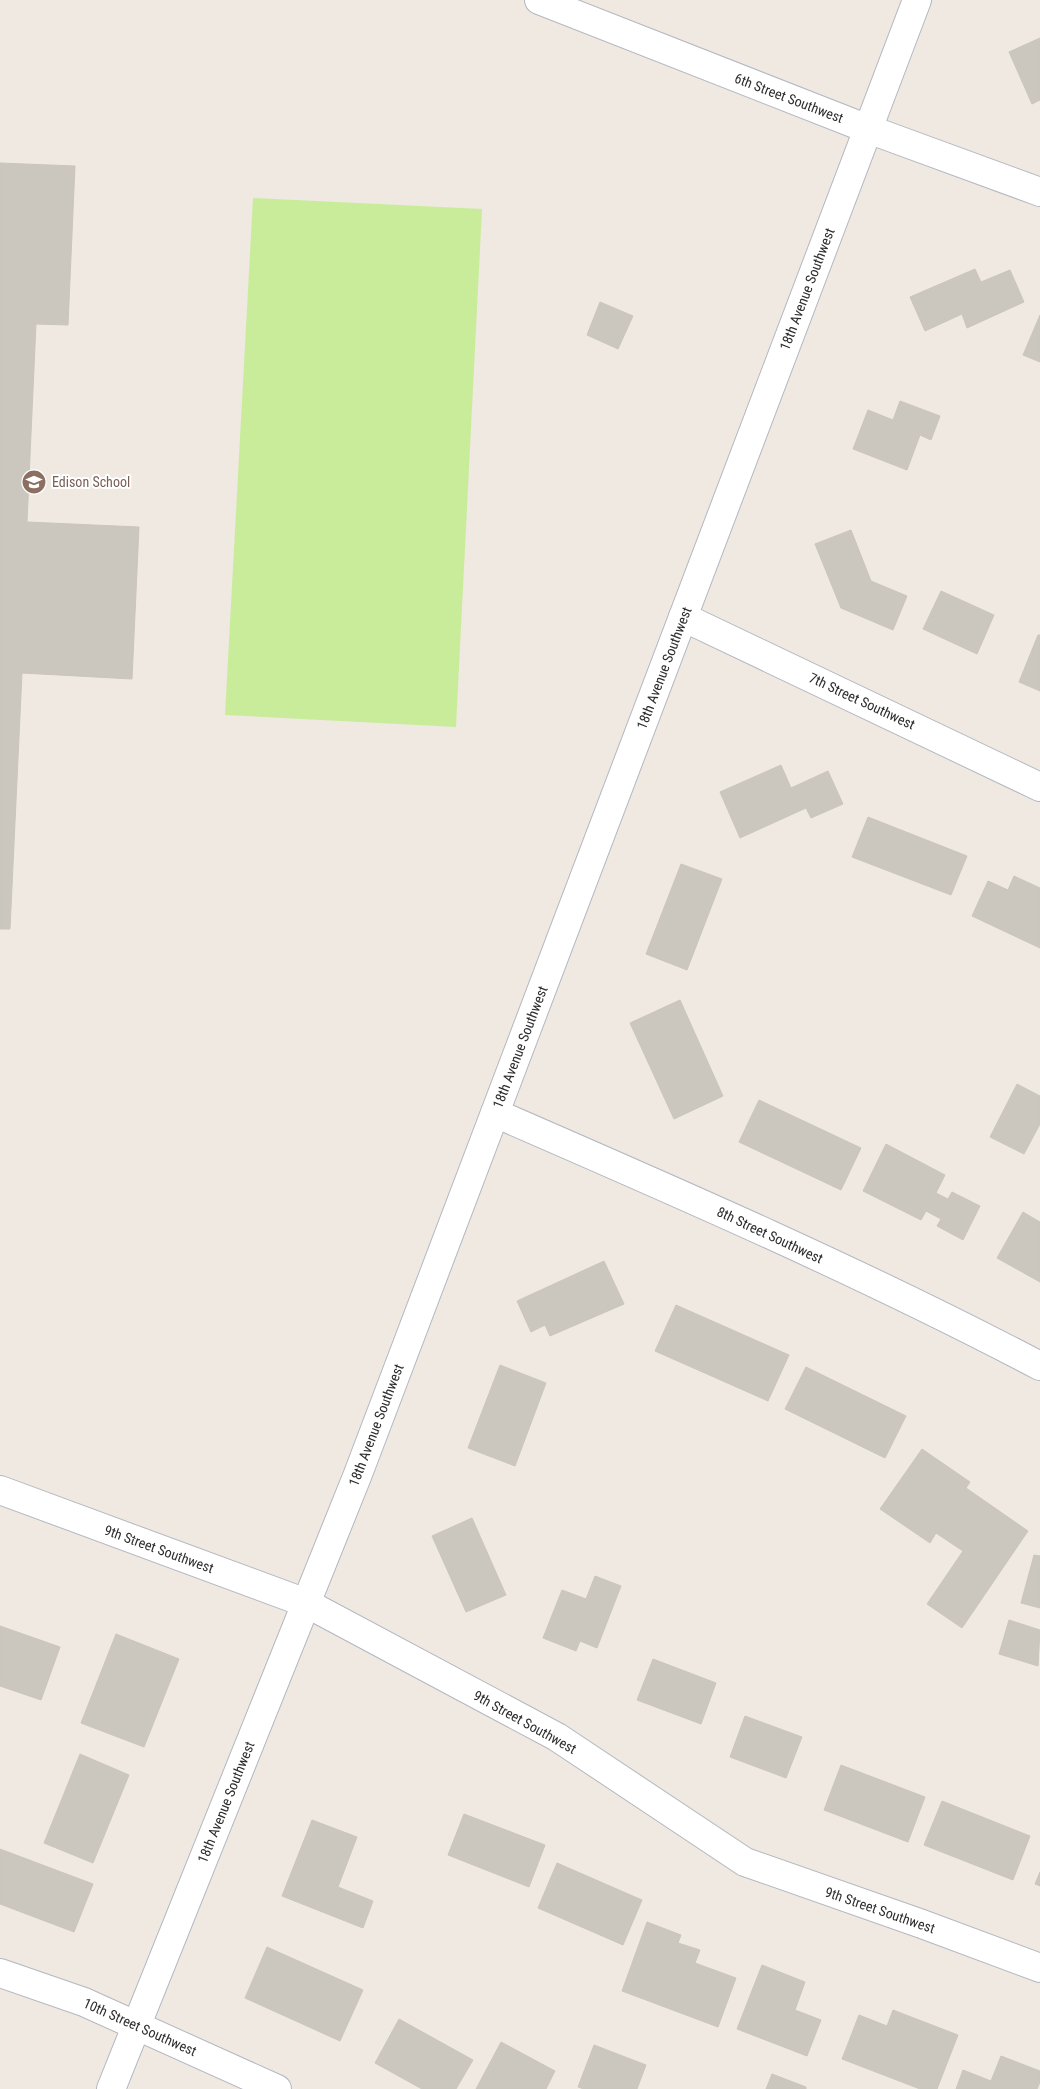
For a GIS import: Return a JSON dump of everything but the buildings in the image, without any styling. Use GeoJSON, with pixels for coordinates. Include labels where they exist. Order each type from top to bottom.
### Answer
{"type":"FeatureCollection","features":[{"type":"Feature","properties":{"kind":"street","name":"6th Street Southwest"},"geometry":{"type":"LineString","coordinates":[[539,0],[868,129],[1040,192]]}},
{"type":"Feature","properties":{"kind":"street","name":"18th Avenue Southwest"},"geometry":{"type":"LineString","coordinates":[[111,2089],[358,1474],[918,0]]}},
{"type":"Feature","properties":{"kind":"street","name":"7th Street Southwest"},"geometry":{"type":"LineString","coordinates":[[684,616],[1040,787]]}},
{"type":"Feature","properties":{"kind":"street","name":"8th Street Southwest"},"geometry":{"type":"LineString","coordinates":[[495,1113],[727,1214],[945,1316],[1040,1366]]}},
{"type":"Feature","properties":{"kind":"street","name":"9th Street Southwest"},"geometry":{"type":"LineString","coordinates":[[0,1490],[306,1603],[557,1737],[745,1862],[922,1924],[1040,1968]]}},
{"type":"Feature","properties":{"kind":"street","name":"10th Street Southwest"},"geometry":{"type":"LineString","coordinates":[[0,1973],[84,2002],[277,2089]]}},
{"type":"Feature","properties":{"kind":"green space"},"geometry":{"type":"Polygon","coordinates":[[[253,198],[482,209],[456,727],[225,715],[253,198]]]}},
{"type":"Feature","properties":{"kind":"place","name":"Edison School"},"geometry":{"type":"Point","coordinates":[34,482]}}]}
